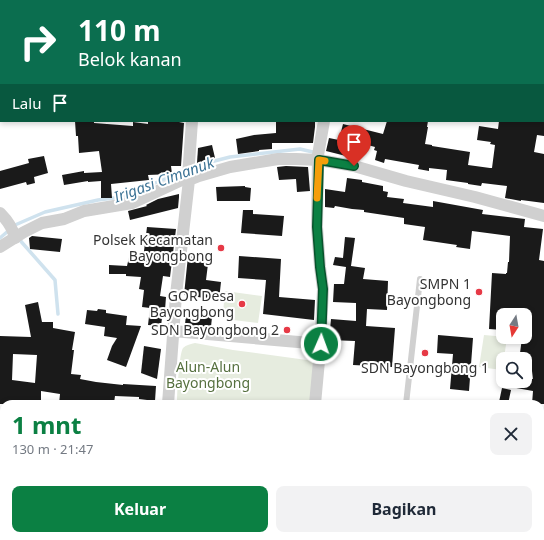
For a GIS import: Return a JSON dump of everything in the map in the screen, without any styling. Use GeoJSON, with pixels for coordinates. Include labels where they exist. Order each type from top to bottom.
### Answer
{"type":"FeatureCollection","features":[{"type":"Feature","properties":{"kind":"street"},"geometry":{"type":"LineString","coordinates":[[168,400],[173,331],[189,173],[192,122]]}},
{"type":"Feature","properties":{"kind":"street"},"geometry":{"type":"LineString","coordinates":[[315,400],[321,344],[323,289],[317,227],[319,157],[324,122]]}},
{"type":"Feature","properties":{"kind":"street"},"geometry":{"type":"LineString","coordinates":[[0,248],[16,234],[42,223],[64,219],[84,211],[132,203],[189,173],[199,176],[230,166],[278,159],[319,157],[544,216]]}},
{"type":"Feature","properties":{"kind":"street"},"geometry":{"type":"LineString","coordinates":[[0,213],[16,234]]}},
{"type":"Feature","properties":{"kind":"street"},"geometry":{"type":"LineString","coordinates":[[173,331],[321,344]]}},
{"type":"Feature","properties":{"kind":"lane"},"geometry":{"type":"LineString","coordinates":[[406,400],[420,280]]}},
{"type":"Feature","properties":{"kind":"green space","name":"GOR Desa Bayongbong"},"geometry":{"type":"Polygon","coordinates":[[[225,291],[262,296],[258,323],[233,320],[233,314],[223,313],[225,291]]]}},
{"type":"Feature","properties":{"kind":"green space"},"geometry":{"type":"Polygon","coordinates":[[[484,335],[496,336],[496,344],[506,344],[505,352],[496,352],[496,369],[479,367],[484,335]]]}},
{"type":"Feature","properties":{"kind":"green space","name":"Alun-Alun Bayongbong"},"geometry":{"type":"Polygon","coordinates":[[[195,343],[233,350],[314,361],[313,400],[177,400],[180,358],[183,348],[195,343]]]}},
{"type":"Feature","properties":{"kind":"building"},"geometry":{"type":"Polygon","coordinates":[[[75,122],[94,122],[133,126],[133,122],[148,124],[148,122],[184,123],[181,166],[171,166],[172,174],[148,175],[149,180],[111,184],[112,198],[101,198],[101,181],[88,181],[64,185],[62,175],[84,171],[84,173],[102,172],[99,151],[79,153],[78,136],[76,136],[75,122]]]}},
{"type":"Feature","properties":{"kind":"building"},"geometry":{"type":"Polygon","coordinates":[[[276,122],[315,122],[313,143],[272,143],[272,149],[238,154],[236,139],[254,135],[276,133],[276,122]]]}},
{"type":"Feature","properties":{"kind":"building"},"geometry":{"type":"Polygon","coordinates":[[[387,122],[428,122],[425,144],[470,152],[468,165],[492,168],[495,145],[490,144],[491,142],[477,140],[479,126],[498,129],[499,122],[544,122],[544,136],[537,135],[534,152],[544,154],[544,203],[505,198],[507,186],[482,183],[481,186],[446,180],[447,170],[429,168],[429,171],[418,169],[419,165],[385,159],[384,163],[375,160],[377,151],[374,150],[375,147],[350,140],[346,156],[326,151],[329,138],[339,140],[343,124],[383,134],[387,122]]]}},
{"type":"Feature","properties":{"kind":"building"},"geometry":{"type":"Polygon","coordinates":[[[212,145],[215,158],[197,163],[198,148],[212,145]]]}},
{"type":"Feature","properties":{"kind":"building"},"geometry":{"type":"Polygon","coordinates":[[[44,156],[48,173],[34,177],[35,183],[27,185],[26,182],[0,189],[0,171],[29,163],[28,159],[44,156]]]}},
{"type":"Feature","properties":{"kind":"building"},"geometry":{"type":"Polygon","coordinates":[[[277,167],[308,167],[310,191],[297,192],[296,179],[279,180],[277,167]]]}},
{"type":"Feature","properties":{"kind":"building"},"geometry":{"type":"Polygon","coordinates":[[[347,178],[362,180],[362,182],[383,186],[383,191],[388,192],[387,197],[404,199],[403,203],[433,207],[433,201],[483,210],[482,214],[525,219],[524,227],[543,229],[539,260],[544,261],[544,400],[532,400],[533,391],[516,388],[532,388],[532,352],[520,352],[521,344],[532,344],[532,308],[496,308],[496,330],[489,329],[492,273],[507,273],[510,236],[472,231],[470,249],[456,247],[457,245],[423,240],[425,227],[404,224],[404,218],[364,212],[364,210],[335,206],[334,208],[325,207],[325,189],[345,192],[347,178]]]}},
{"type":"Feature","properties":{"kind":"building"},"geometry":{"type":"Polygon","coordinates":[[[245,186],[251,188],[250,201],[217,201],[216,187],[245,186]]]}},
{"type":"Feature","properties":{"kind":"building"},"geometry":{"type":"Polygon","coordinates":[[[179,194],[178,208],[130,220],[128,211],[147,206],[146,205],[158,199],[179,194]]]}},
{"type":"Feature","properties":{"kind":"building"},"geometry":{"type":"Polygon","coordinates":[[[243,210],[253,210],[253,214],[284,216],[282,236],[241,233],[243,210]]]}},
{"type":"Feature","properties":{"kind":"building"},"geometry":{"type":"Polygon","coordinates":[[[147,227],[176,229],[170,277],[163,276],[160,296],[166,297],[165,310],[163,310],[161,326],[148,325],[150,308],[142,307],[144,290],[139,289],[141,277],[126,276],[126,274],[109,274],[109,265],[127,266],[129,257],[143,259],[147,227]]]}},
{"type":"Feature","properties":{"kind":"building"},"geometry":{"type":"Polygon","coordinates":[[[32,236],[62,239],[60,252],[30,249],[29,238],[32,236]]]}},
{"type":"Feature","properties":{"kind":"building"},"geometry":{"type":"Polygon","coordinates":[[[345,237],[355,238],[351,266],[365,268],[363,279],[388,281],[387,310],[367,309],[366,326],[395,328],[392,367],[353,365],[355,341],[329,340],[331,319],[356,321],[356,303],[333,302],[334,284],[344,284],[346,267],[333,265],[335,257],[343,258],[345,237]]]}},
{"type":"Feature","properties":{"kind":"building"},"geometry":{"type":"Polygon","coordinates":[[[188,256],[207,258],[206,263],[208,264],[206,280],[221,282],[219,300],[184,295],[188,256]]]}},
{"type":"Feature","properties":{"kind":"building"},"geometry":{"type":"Polygon","coordinates":[[[239,256],[281,259],[279,297],[315,300],[314,320],[263,314],[266,280],[238,278],[239,256]]]}},
{"type":"Feature","properties":{"kind":"building"},"geometry":{"type":"Polygon","coordinates":[[[38,302],[42,322],[53,322],[53,328],[75,332],[72,350],[74,350],[71,374],[81,375],[80,379],[96,382],[156,386],[155,400],[139,399],[139,397],[115,396],[114,400],[59,400],[60,394],[41,391],[41,400],[0,400],[0,336],[31,337],[25,305],[38,302]],[[13,354],[12,380],[35,383],[37,355],[13,354]]]}},
{"type":"Feature","properties":{"kind":"building"},"geometry":{"type":"Polygon","coordinates":[[[98,309],[106,310],[106,313],[127,316],[126,325],[141,326],[126,367],[107,360],[112,346],[117,338],[104,336],[105,327],[85,324],[87,310],[97,311],[98,309]]]}},
{"type":"Feature","properties":{"kind":"building"},"geometry":{"type":"Polygon","coordinates":[[[186,314],[212,317],[211,327],[185,325],[186,314]]]}},
{"type":"Feature","properties":{"kind":"building"},"geometry":{"type":"Polygon","coordinates":[[[438,335],[473,338],[469,391],[450,389],[453,354],[437,353],[438,335]]]}},
{"type":"Feature","properties":{"kind":"building"},"geometry":{"type":"Polygon","coordinates":[[[144,346],[161,349],[157,379],[141,373],[144,346]]]}},
{"type":"Feature","properties":{"kind":"building"},"geometry":{"type":"Polygon","coordinates":[[[502,388],[511,390],[509,400],[499,400],[502,388]]]}},
{"type":"Feature","properties":{"kind":"waterway","name":"Irigasi Cimanuk"},"geometry":{"type":"LineString","coordinates":[[191,167],[230,157],[300,149],[317,153]]}},
{"type":"Feature","properties":{"kind":"waterway","name":"Irigasi Cimanuk"},"geometry":{"type":"LineString","coordinates":[[0,238],[15,225],[45,212],[98,200],[122,197],[186,170]]}},
{"type":"Feature","properties":{"kind":"waterway"},"geometry":{"type":"LineString","coordinates":[[18,238],[55,280],[58,314]]}},
{"type":"Feature","properties":{"kind":"slow traffic"},"geometry":{"type":"LineString","coordinates":[[317,198],[319,160],[325,161]]}},
{"type":"Feature","properties":{"kind":"place","name":"Polsek Kecamatan Bayongbong"},"geometry":{"type":"Point","coordinates":[221,248]}},
{"type":"Feature","properties":{"kind":"place","name":"SMPN 1 Bayongbong"},"geometry":{"type":"Point","coordinates":[479,292]}},
{"type":"Feature","properties":{"kind":"place","name":"GOR Desa Bayongbong"},"geometry":{"type":"Point","coordinates":[242,304]}},
{"type":"Feature","properties":{"kind":"place","name":"SDN Bayongbong 2"},"geometry":{"type":"Point","coordinates":[287,330]}},
{"type":"Feature","properties":{"kind":"place","name":"SDN Bayongbong 1"},"geometry":{"type":"Point","coordinates":[425,353]}},
{"type":"Feature","properties":{"kind":"route"},"geometry":{"type":"LineString","coordinates":[[321,344],[323,289],[317,227],[319,160],[354,166]]}}]}
